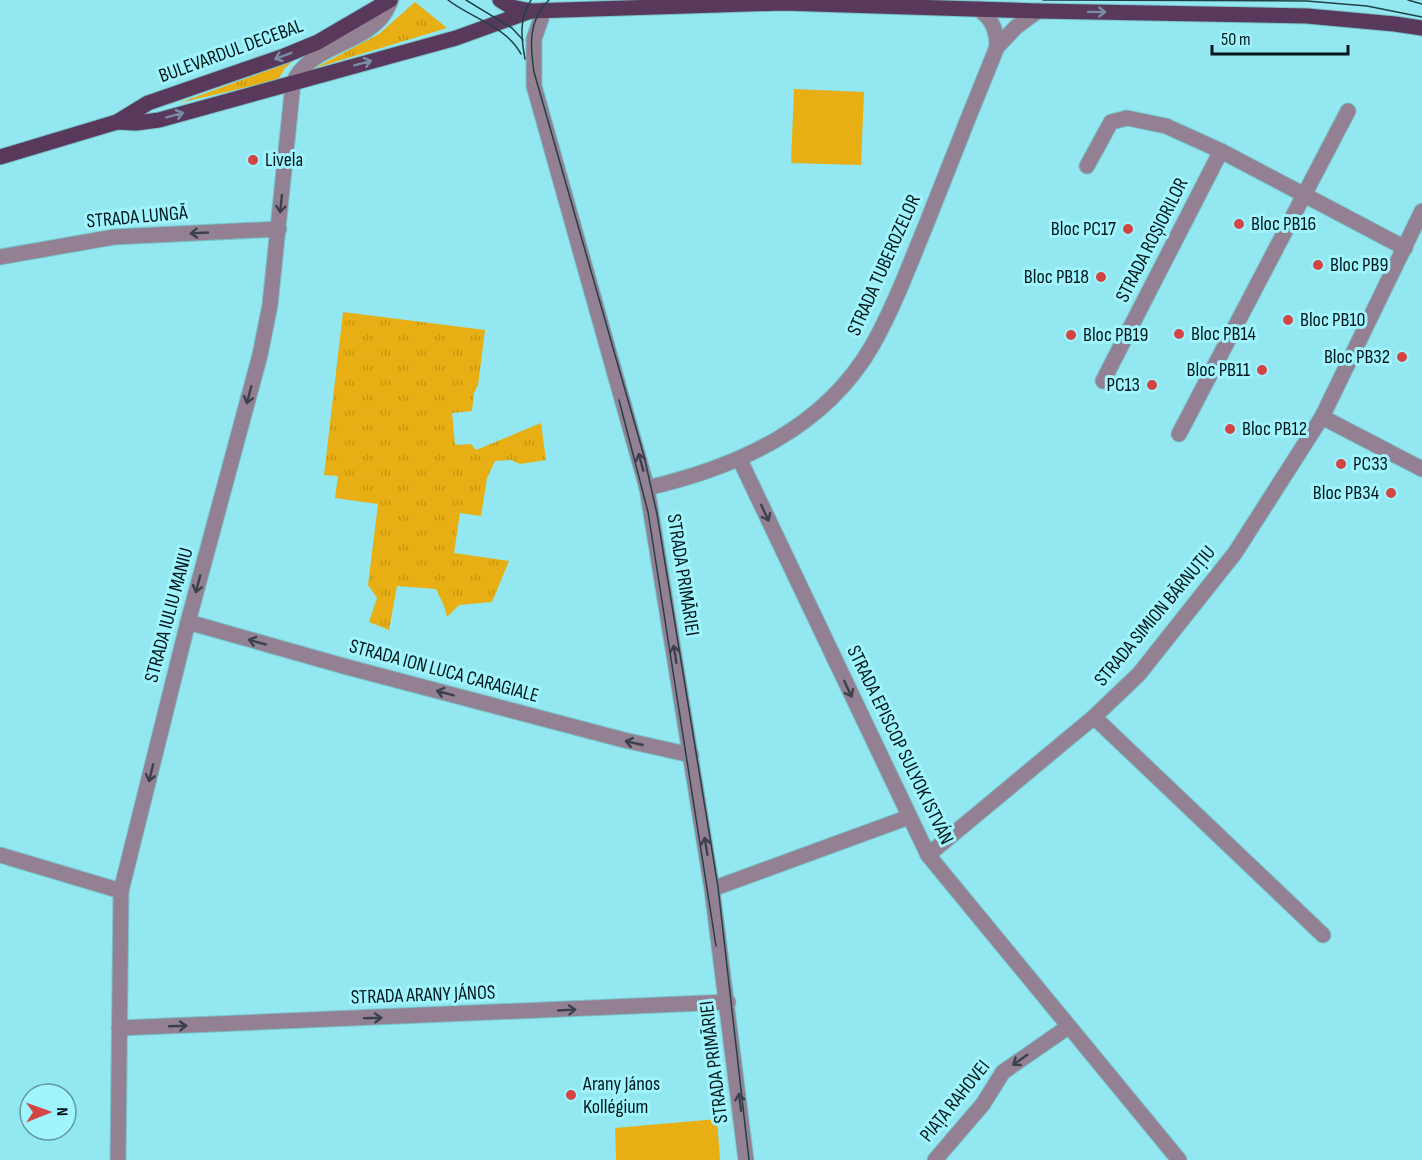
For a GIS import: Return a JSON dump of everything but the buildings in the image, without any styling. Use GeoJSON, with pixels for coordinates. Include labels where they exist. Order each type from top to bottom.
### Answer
{"type":"FeatureCollection","features":[{"type":"Feature","properties":{"kind":"main road","name":"BULEVARDUL DECEBAL"},"geometry":{"type":"LineString","coordinates":[[0,157],[117,122],[148,103],[284,56],[318,42],[390,0]]}},
{"type":"Feature","properties":{"kind":"main road"},"geometry":{"type":"LineString","coordinates":[[500,0],[510,7],[540,10],[560,0]]}},
{"type":"Feature","properties":{"kind":"main road","name":"BULEVARDUL DECEBAL"},"geometry":{"type":"LineString","coordinates":[[117,122],[136,123],[159,120],[456,38],[540,10],[783,3],[1307,16],[1422,28]]}},
{"type":"Feature","properties":{"kind":"street","name":"BULEVARDUL DECEBAL"},"geometry":{"type":"LineString","coordinates":[[293,83],[302,68],[312,60],[379,21],[386,12],[390,0]]}},
{"type":"Feature","properties":{"kind":"street"},"geometry":{"type":"LineString","coordinates":[[978,9],[991,20],[997,35],[997,47]]}},
{"type":"Feature","properties":{"kind":"street","name":"STRADA PRIMĂRIEI"},"geometry":{"type":"LineString","coordinates":[[540,10],[534,46],[536,94],[647,488],[712,889],[728,1002],[746,1160]]}},
{"type":"Feature","properties":{"kind":"street","name":"STRADA TUBEROZELOR"},"geometry":{"type":"LineString","coordinates":[[647,488],[740,460],[782,437],[812,416],[842,387],[871,348],[897,298],[997,47],[1016,27],[1038,11]]}},
{"type":"Feature","properties":{"kind":"street","name":"STRADA IULIU MANIU"},"geometry":{"type":"LineString","coordinates":[[118,1160],[122,891],[188,622],[260,355],[270,305],[293,83]]}},
{"type":"Feature","properties":{"kind":"street"},"geometry":{"type":"LineString","coordinates":[[1179,434],[1348,111]]}},
{"type":"Feature","properties":{"kind":"street"},"geometry":{"type":"LineString","coordinates":[[1087,166],[1111,122],[1127,118],[1166,126],[1221,151],[1405,248]]}},
{"type":"Feature","properties":{"kind":"street","name":"STRADA ROȘIORILOR"},"geometry":{"type":"LineString","coordinates":[[1103,381],[1221,151]]}},
{"type":"Feature","properties":{"kind":"street","name":"STRADA SIMION BĂRNUȚIU"},"geometry":{"type":"LineString","coordinates":[[928,855],[1094,717],[1139,674],[1235,553],[1322,417],[1420,219]]}},
{"type":"Feature","properties":{"kind":"street","name":"STRADA LUNGĂ"},"geometry":{"type":"LineString","coordinates":[[0,257],[114,237],[279,229]]}},
{"type":"Feature","properties":{"kind":"street"},"geometry":{"type":"LineString","coordinates":[[1322,417],[1422,469]]}},
{"type":"Feature","properties":{"kind":"street","name":"STRADA EPISCOP SULYOK ISTVÁN"},"geometry":{"type":"LineString","coordinates":[[740,460],[928,855],[1179,1160]]}},
{"type":"Feature","properties":{"kind":"street","name":"STRADA ION LUCA CARAGIALE"},"geometry":{"type":"LineString","coordinates":[[188,622],[370,674],[624,740],[691,755]]}},
{"type":"Feature","properties":{"kind":"street"},"geometry":{"type":"LineString","coordinates":[[1094,717],[1323,935]]}},
{"type":"Feature","properties":{"kind":"street"},"geometry":{"type":"LineString","coordinates":[[712,889],[909,816]]}},
{"type":"Feature","properties":{"kind":"street"},"geometry":{"type":"LineString","coordinates":[[0,855],[122,891]]}},
{"type":"Feature","properties":{"kind":"street","name":"STRADA ARANY JÁNOS"},"geometry":{"type":"LineString","coordinates":[[119,1028],[728,1002]]}},
{"type":"Feature","properties":{"kind":"street","name":"PIAȚA RAHOVEI"},"geometry":{"type":"LineString","coordinates":[[935,1160],[983,1104],[1003,1072],[1068,1027]]}},
{"type":"Feature","properties":{"kind":"green space"},"geometry":{"type":"Polygon","coordinates":[[[415,2],[447,28],[315,68],[379,34],[415,2]]]}},
{"type":"Feature","properties":{"kind":"green space"},"geometry":{"type":"Polygon","coordinates":[[[293,61],[285,68],[278,80],[179,103],[293,61]]]}},
{"type":"Feature","properties":{"kind":"green space"},"geometry":{"type":"Polygon","coordinates":[[[794,89],[864,92],[861,165],[791,163],[794,89]]]}},
{"type":"Feature","properties":{"kind":"green space"},"geometry":{"type":"Polygon","coordinates":[[[343,312],[485,330],[478,385],[474,393],[472,411],[452,413],[455,445],[471,444],[476,450],[541,423],[546,460],[520,464],[511,460],[495,461],[487,478],[481,516],[460,513],[454,553],[509,561],[492,602],[459,605],[447,617],[436,589],[397,586],[389,630],[369,622],[377,598],[368,585],[378,504],[335,498],[338,476],[324,475],[343,312]]]}},
{"type":"Feature","properties":{"kind":"green space"},"geometry":{"type":"Polygon","coordinates":[[[717,1119],[720,1160],[616,1160],[615,1128],[717,1119]]]}},
{"type":"Feature","properties":{"kind":"tram line"},"geometry":{"type":"LineString","coordinates":[[448,0],[498,30],[515,45],[521,54]]}},
{"type":"Feature","properties":{"kind":"tram line"},"geometry":{"type":"LineString","coordinates":[[466,0],[512,28],[523,40]]}},
{"type":"Feature","properties":{"kind":"tram line"},"geometry":{"type":"LineString","coordinates":[[525,59],[522,28],[524,14],[531,0]]}},
{"type":"Feature","properties":{"kind":"tram line"},"geometry":{"type":"LineString","coordinates":[[549,0],[537,16],[532,33],[534,72],[644,456],[657,514],[718,887],[749,1160]]}},
{"type":"Feature","properties":{"kind":"tram line"},"geometry":{"type":"LineString","coordinates":[[1043,0],[1307,1],[1367,6],[1422,17]]}},
{"type":"Feature","properties":{"kind":"tram line"},"geometry":{"type":"LineString","coordinates":[[1408,0],[1422,4]]}},
{"type":"Feature","properties":{"kind":"tram line"},"geometry":{"type":"LineString","coordinates":[[619,400],[648,512],[716,946]]}},
{"type":"Feature","properties":{"kind":"place","name":"Livela"},"geometry":{"type":"Point","coordinates":[253,160]}},
{"type":"Feature","properties":{"kind":"place","name":"Bloc PB16"},"geometry":{"type":"Point","coordinates":[1239,224]}},
{"type":"Feature","properties":{"kind":"place","name":"Bloc PC17"},"geometry":{"type":"Point","coordinates":[1128,229]}},
{"type":"Feature","properties":{"kind":"place","name":"Bloc PB9"},"geometry":{"type":"Point","coordinates":[1318,265]}},
{"type":"Feature","properties":{"kind":"place","name":"Bloc PB18"},"geometry":{"type":"Point","coordinates":[1101,277]}},
{"type":"Feature","properties":{"kind":"place","name":"Bloc PB10"},"geometry":{"type":"Point","coordinates":[1288,320]}},
{"type":"Feature","properties":{"kind":"place","name":"Bloc PB14"},"geometry":{"type":"Point","coordinates":[1179,334]}},
{"type":"Feature","properties":{"kind":"place","name":"Bloc PB19"},"geometry":{"type":"Point","coordinates":[1071,335]}},
{"type":"Feature","properties":{"kind":"place","name":"Bloc PB32"},"geometry":{"type":"Point","coordinates":[1402,357]}},
{"type":"Feature","properties":{"kind":"place","name":"Bloc PB11"},"geometry":{"type":"Point","coordinates":[1262,370]}},
{"type":"Feature","properties":{"kind":"place","name":"PC13"},"geometry":{"type":"Point","coordinates":[1152,385]}},
{"type":"Feature","properties":{"kind":"place","name":"Bloc PB12"},"geometry":{"type":"Point","coordinates":[1230,429]}},
{"type":"Feature","properties":{"kind":"place","name":"PC33"},"geometry":{"type":"Point","coordinates":[1341,464]}},
{"type":"Feature","properties":{"kind":"place","name":"Bloc PB34"},"geometry":{"type":"Point","coordinates":[1391,493]}},
{"type":"Feature","properties":{"kind":"place","name":"Arany János Kollégium"},"geometry":{"type":"Point","coordinates":[571,1095]}}]}
